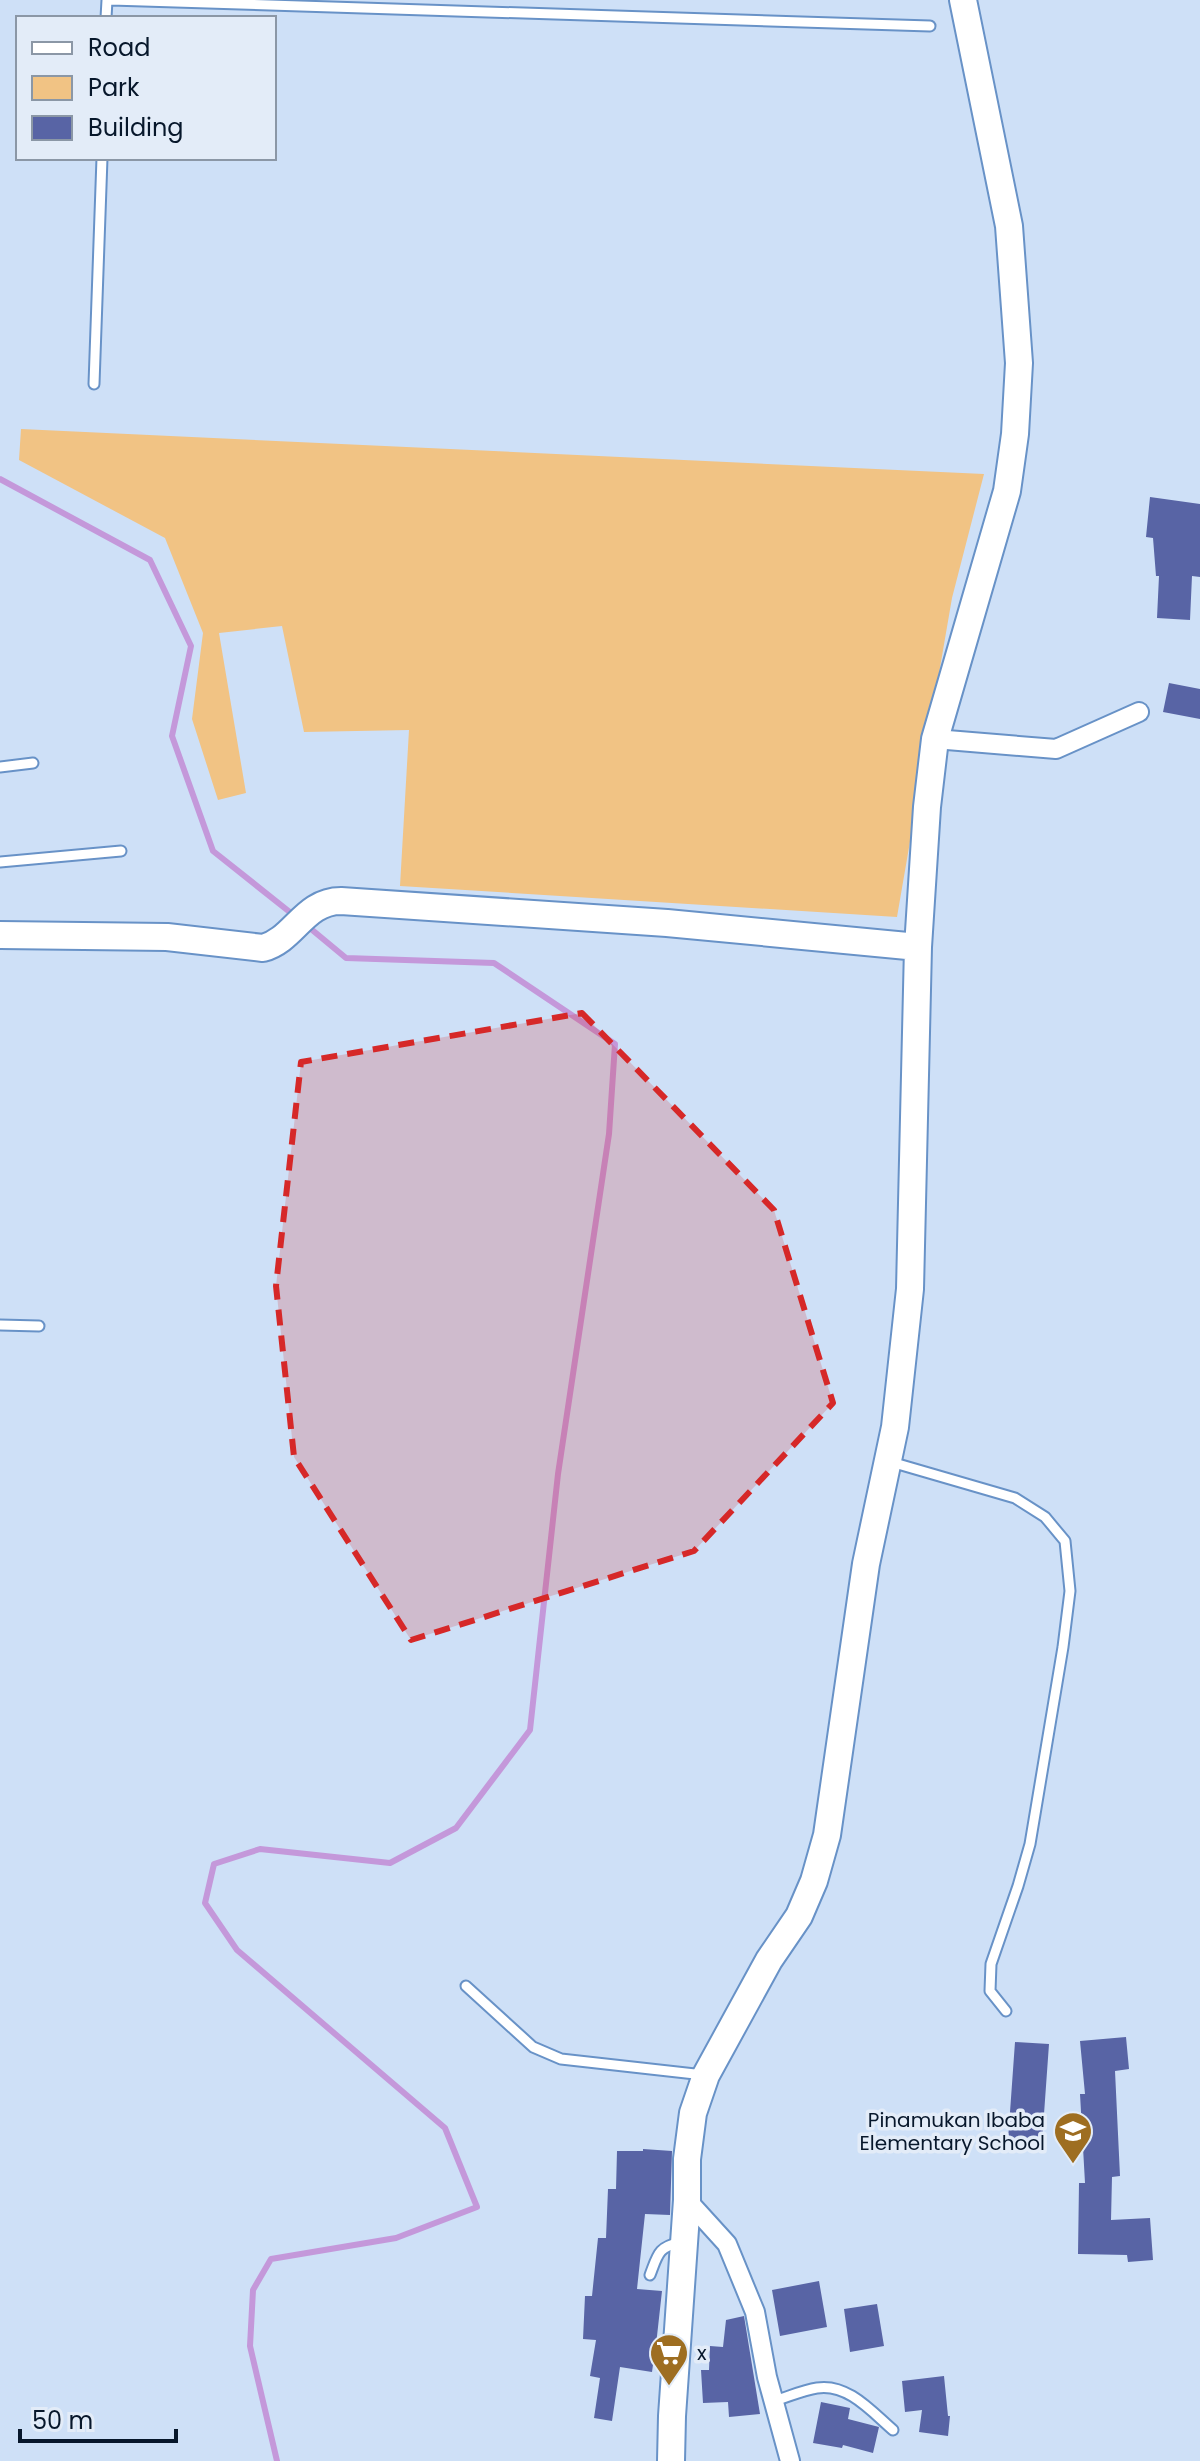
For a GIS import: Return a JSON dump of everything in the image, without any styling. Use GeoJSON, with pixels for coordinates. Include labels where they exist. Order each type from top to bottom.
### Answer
{"type":"FeatureCollection","features":[{"type":"Feature","properties":{"kind":"street"},"geometry":{"type":"LineString","coordinates":[[671,2461],[687,2159],[693,2113],[706,2075],[769,1960],[799,1916],[814,1881],[827,1835],[866,1564],[895,1427],[910,1289],[918,947],[927,807],[935,739],[1007,491],[1015,434],[1019,363],[1009,226],[963,0]]}},
{"type":"Feature","properties":{"kind":"street"},"geometry":{"type":"LineString","coordinates":[[935,739],[1056,749],[1139,712]]}},
{"type":"Feature","properties":{"kind":"street"},"geometry":{"type":"LineString","coordinates":[[0,935],[167,937],[257,949],[273,945],[322,903],[341,901],[667,923],[918,947]]}},
{"type":"Feature","properties":{"kind":"street"},"geometry":{"type":"LineString","coordinates":[[687,2200],[727,2244],[755,2312],[790,2461]]}},
{"type":"Feature","properties":{"kind":"lane"},"geometry":{"type":"LineString","coordinates":[[109,0],[930,26]]}},
{"type":"Feature","properties":{"kind":"lane"},"geometry":{"type":"LineString","coordinates":[[94,384],[102,160]]}},
{"type":"Feature","properties":{"kind":"lane"},"geometry":{"type":"LineString","coordinates":[[0,767],[33,763]]}},
{"type":"Feature","properties":{"kind":"lane"},"geometry":{"type":"LineString","coordinates":[[0,862],[121,851]]}},
{"type":"Feature","properties":{"kind":"lane"},"geometry":{"type":"LineString","coordinates":[[0,1325],[39,1326]]}},
{"type":"Feature","properties":{"kind":"lane"},"geometry":{"type":"LineString","coordinates":[[888,1461],[1015,1498],[1045,1517],[1065,1541],[1070,1591],[1030,1844],[991,1964],[990,1991],[1006,2011]]}},
{"type":"Feature","properties":{"kind":"lane"},"geometry":{"type":"LineString","coordinates":[[466,1986],[533,2047],[561,2059],[608,2067],[706,2075]]}},
{"type":"Feature","properties":{"kind":"lane"},"geometry":{"type":"LineString","coordinates":[[650,2275],[658,2254],[666,2245],[684,2241]]}},
{"type":"Feature","properties":{"kind":"lane"},"geometry":{"type":"LineString","coordinates":[[774,2401],[817,2388],[838,2388],[893,2430]]}},
{"type":"Feature","properties":{"kind":"highlighted area"},"geometry":{"type":"Polygon","coordinates":[[[582,1013],[774,1210],[833,1403],[694,1551],[411,1640],[294,1457],[276,1286],[301,1062],[582,1013]]]}},
{"type":"Feature","properties":{"kind":"green space"},"geometry":{"type":"Polygon","coordinates":[[[21,429],[984,474],[952,598],[897,917],[400,886],[409,730],[304,732],[282,626],[219,633],[246,793],[218,800],[192,719],[203,633],[165,538],[19,460],[21,429]]]}},
{"type":"Feature","properties":{"kind":"building"},"geometry":{"type":"Polygon","coordinates":[[[1150,497],[1200,504],[1200,577],[1192,576],[1190,620],[1157,618],[1159,576],[1156,576],[1153,538],[1146,537],[1150,497]]]}},
{"type":"Feature","properties":{"kind":"building"},"geometry":{"type":"Polygon","coordinates":[[[1169,683],[1200,689],[1200,719],[1163,712],[1169,683]]]}},
{"type":"Feature","properties":{"kind":"building"},"geometry":{"type":"Polygon","coordinates":[[[1126,2037],[1129,2069],[1115,2071],[1120,2176],[1112,2177],[1111,2220],[1150,2218],[1153,2260],[1128,2262],[1127,2255],[1078,2254],[1079,2183],[1085,2183],[1080,2094],[1085,2094],[1080,2041],[1126,2037]]]}},
{"type":"Feature","properties":{"kind":"building"},"geometry":{"type":"Polygon","coordinates":[[[1015,2042],[1049,2044],[1042,2142],[1008,2140],[1015,2042]]]}},
{"type":"Feature","properties":{"kind":"building"},"geometry":{"type":"Polygon","coordinates":[[[617,2151],[672,2151],[670,2215],[645,2214],[637,2289],[662,2291],[657,2336],[652,2372],[620,2367],[612,2421],[594,2418],[600,2378],[590,2376],[596,2340],[583,2339],[585,2296],[592,2296],[598,2238],[606,2238],[608,2189],[616,2189],[617,2151]]]}},
{"type":"Feature","properties":{"kind":"building"},"geometry":{"type":"Polygon","coordinates":[[[819,2281],[827,2327],[780,2336],[772,2290],[819,2281]]]}},
{"type":"Feature","properties":{"kind":"building"},"geometry":{"type":"Polygon","coordinates":[[[877,2304],[884,2346],[850,2352],[844,2309],[877,2304]]]}},
{"type":"Feature","properties":{"kind":"building"},"geometry":{"type":"Polygon","coordinates":[[[744,2316],[760,2414],[729,2417],[728,2402],[703,2403],[701,2370],[709,2370],[710,2346],[723,2347],[726,2320],[744,2316]]]}},
{"type":"Feature","properties":{"kind":"building"},"geometry":{"type":"Polygon","coordinates":[[[944,2376],[950,2416],[948,2436],[919,2432],[922,2410],[905,2412],[902,2381],[944,2376]]]}},
{"type":"Feature","properties":{"kind":"building"},"geometry":{"type":"Polygon","coordinates":[[[821,2402],[850,2408],[848,2419],[879,2427],[873,2453],[843,2445],[842,2448],[813,2443],[821,2402]]]}},
{"type":"Feature","properties":{"kind":"waterway"},"geometry":{"type":"LineString","coordinates":[[0,479],[150,560],[191,646],[172,736],[213,851],[296,917]]}},
{"type":"Feature","properties":{"kind":"waterway"},"geometry":{"type":"LineString","coordinates":[[277,2461],[250,2346],[253,2290],[271,2259],[396,2238],[477,2207],[445,2128],[237,1950],[205,1903],[214,1864],[260,1849],[390,1863],[456,1828],[530,1730],[558,1474],[609,1134],[615,1044],[494,963],[346,958],[305,924]]}},
{"type":"Feature","properties":{"kind":"place","name":"Pinamukan Ibaba Elementary School"},"geometry":{"type":"Point","coordinates":[1073,2165]}},
{"type":"Feature","properties":{"kind":"place","name":"x"},"geometry":{"type":"Point","coordinates":[669,2387]}}]}
